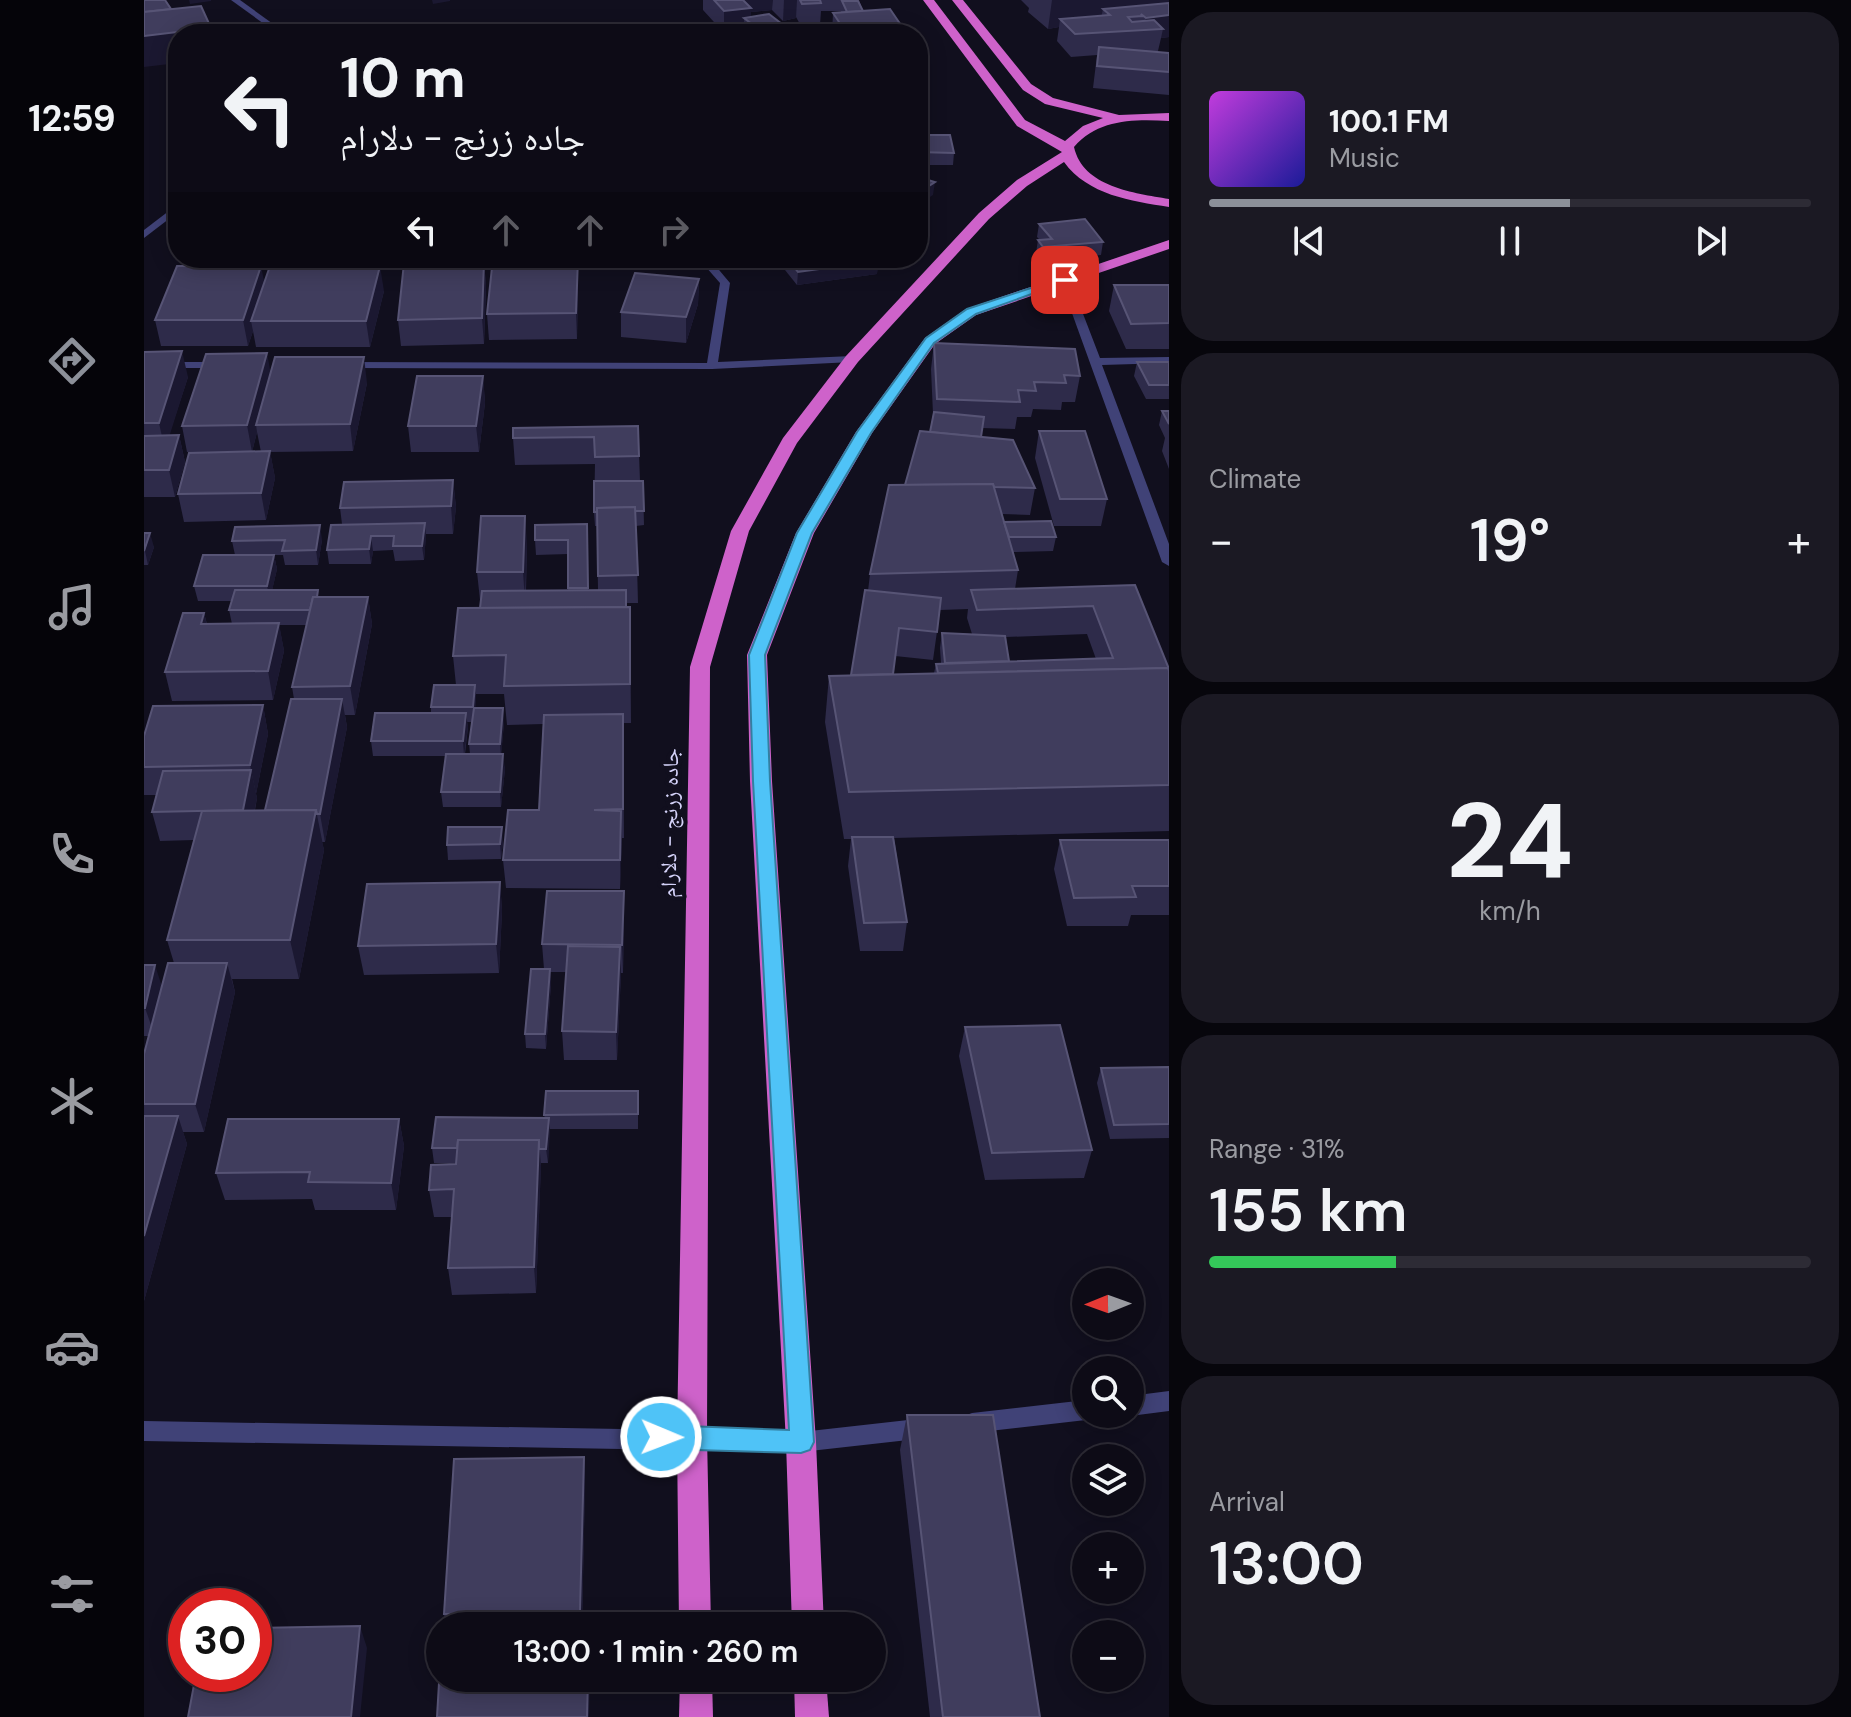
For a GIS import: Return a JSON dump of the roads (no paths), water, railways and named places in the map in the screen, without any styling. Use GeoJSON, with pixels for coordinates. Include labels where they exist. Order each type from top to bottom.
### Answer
{"type":"FeatureCollection","features":[{"type":"Feature","properties":{"kind":"highway"},"geometry":{"type":"LineString","coordinates":[[928,0],[1015,117],[1067,150],[1073,167],[1090,180],[1114,191],[1169,203]]}},
{"type":"Feature","properties":{"kind":"highway"},"geometry":{"type":"LineString","coordinates":[[957,0],[1027,87],[1060,104],[1119,118],[1169,117]]}},
{"type":"Feature","properties":{"kind":"highway","name":"جاده زرنج - دلارام"},"geometry":{"type":"LineString","coordinates":[[695,1612],[692,1437],[700,667],[717,601],[740,531],[789,442],[852,359],[984,216],[1067,150],[1076,135],[1119,118]]}},
{"type":"Feature","properties":{"kind":"highway"},"geometry":{"type":"LineString","coordinates":[[807,1612],[801,1442],[761,781],[757,655],[805,533],[864,432],[930,341],[971,312],[1169,244]]}},
{"type":"Feature","properties":{"kind":"highway"},"geometry":{"type":"LineString","coordinates":[[696,1692],[696,1717]]}},
{"type":"Feature","properties":{"kind":"highway"},"geometry":{"type":"LineString","coordinates":[[811,1692],[812,1717]]}},
{"type":"Feature","properties":{"kind":"street"},"geometry":{"type":"LineString","coordinates":[[235,0],[269,24]]}},
{"type":"Feature","properties":{"kind":"street"},"geometry":{"type":"LineString","coordinates":[[144,235],[168,215]]}},
{"type":"Feature","properties":{"kind":"street"},"geometry":{"type":"LineString","coordinates":[[712,268],[725,283],[712,366]]}},
{"type":"Feature","properties":{"kind":"street"},"geometry":{"type":"LineString","coordinates":[[1065,280],[1169,562]]}},
{"type":"Feature","properties":{"kind":"street"},"geometry":{"type":"LineString","coordinates":[[333,365],[712,366],[852,359]]}},
{"type":"Feature","properties":{"kind":"street"},"geometry":{"type":"LineString","coordinates":[[1094,362],[1169,360]]}},
{"type":"Feature","properties":{"kind":"street"},"geometry":{"type":"LineString","coordinates":[[144,365],[239,365]]}},
{"type":"Feature","properties":{"kind":"street"},"geometry":{"type":"LineString","coordinates":[[1144,1404],[1169,1401]]}},
{"type":"Feature","properties":{"kind":"street"},"geometry":{"type":"LineString","coordinates":[[144,1431],[692,1437],[801,1442],[1072,1412]]}}]}
